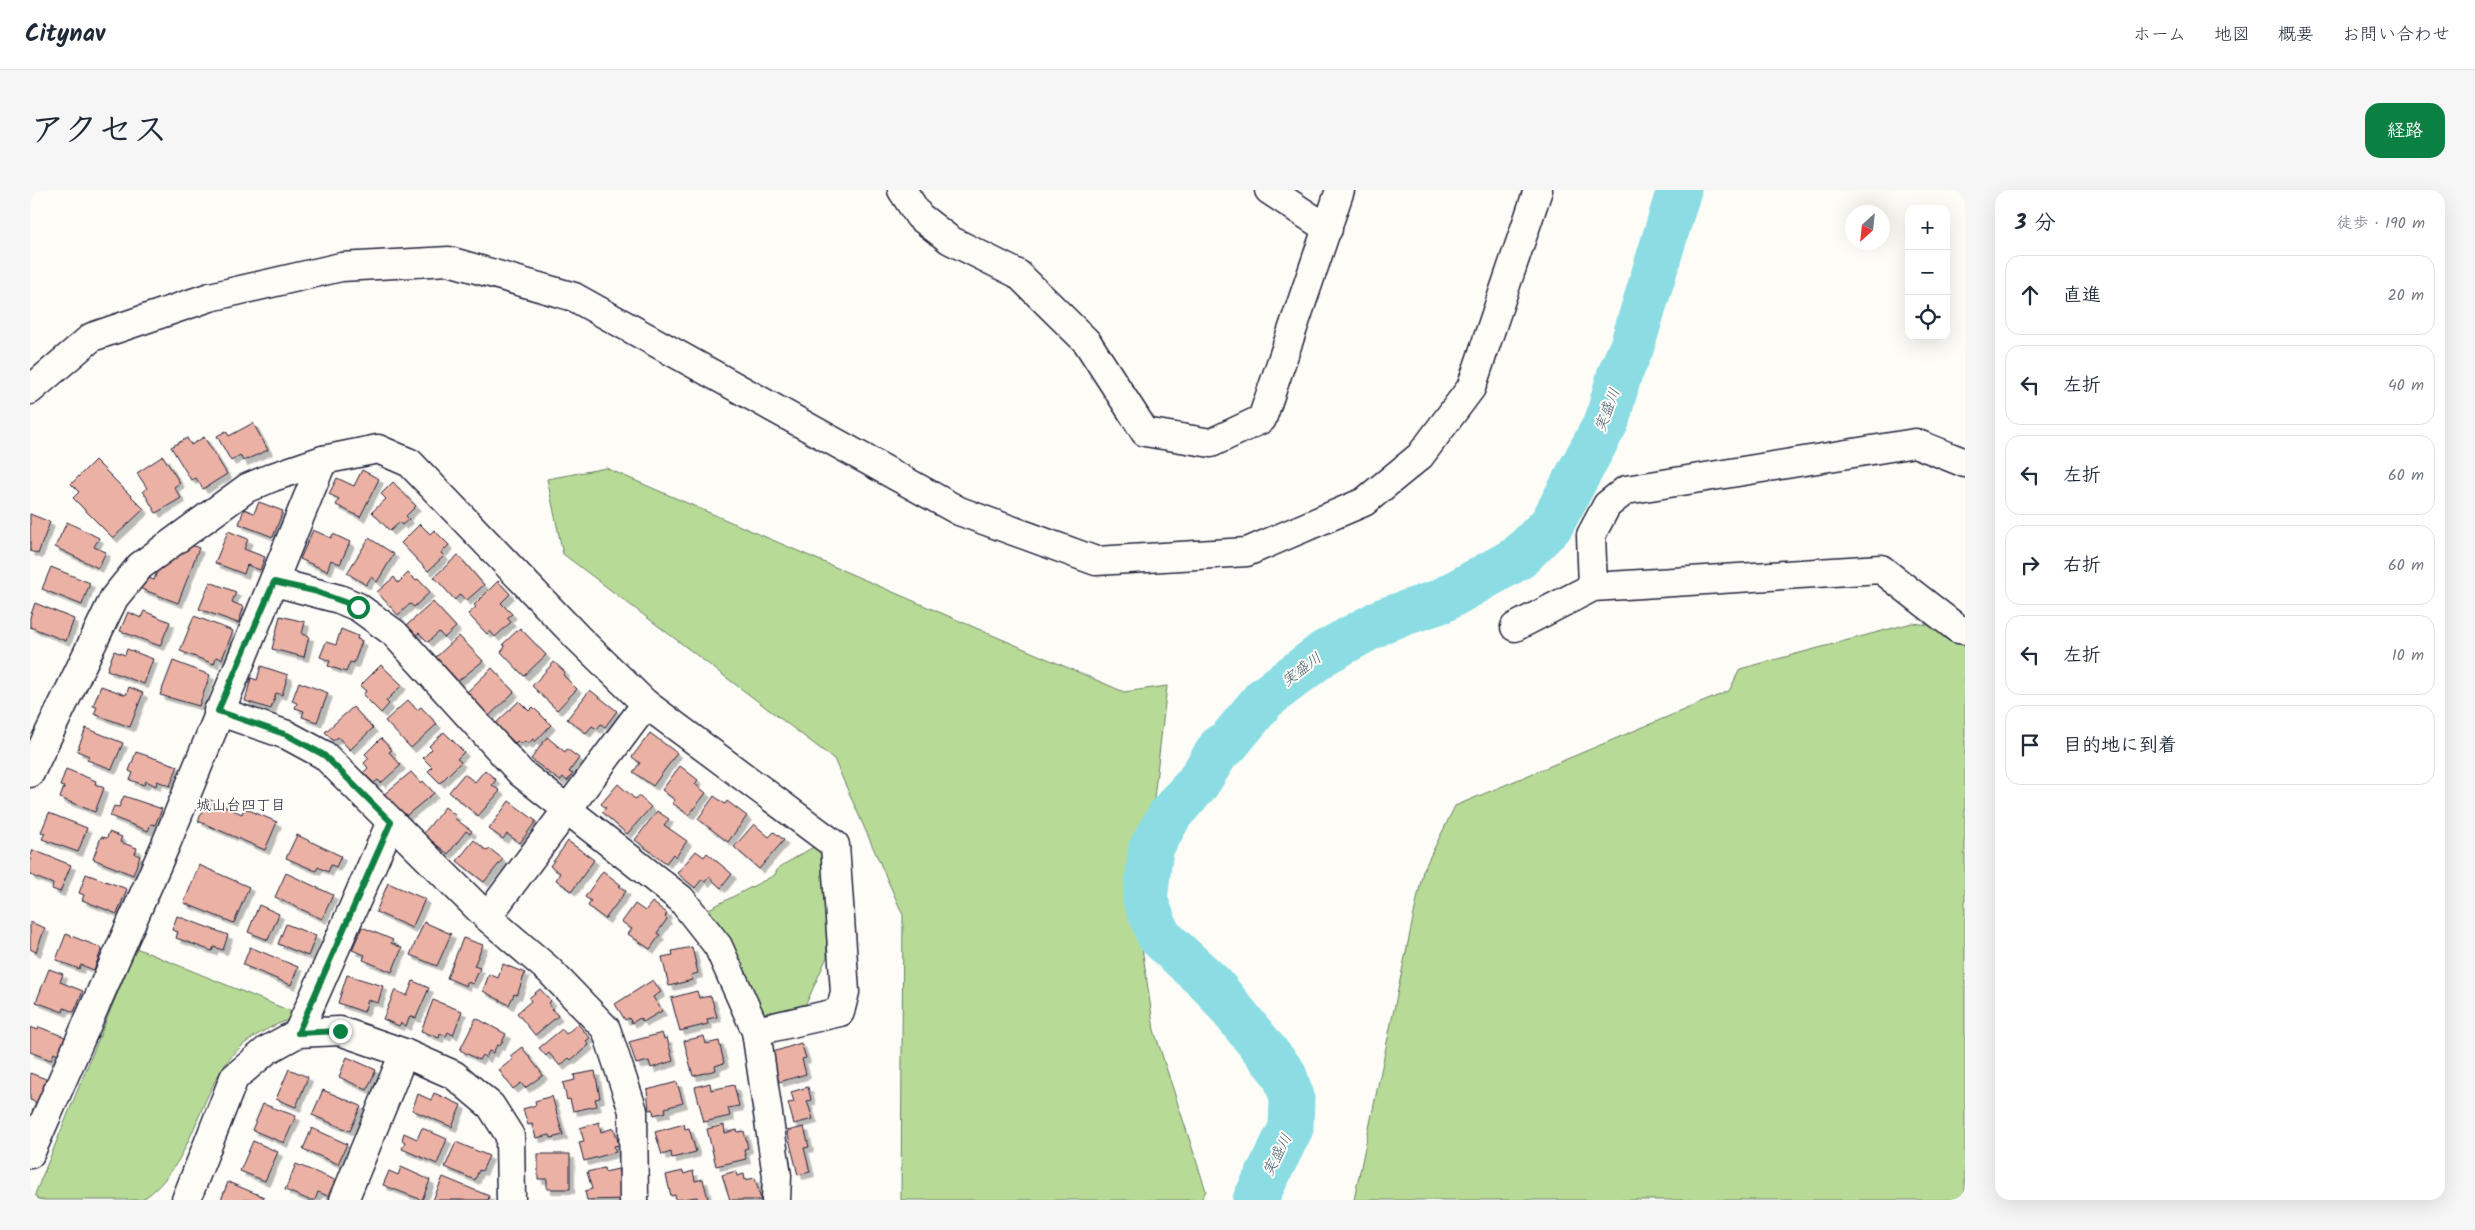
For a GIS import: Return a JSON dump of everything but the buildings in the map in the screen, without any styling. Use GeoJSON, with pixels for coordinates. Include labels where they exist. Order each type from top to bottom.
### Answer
{"type":"FeatureCollection","features":[{"type":"Feature","properties":{"kind":"street"},"geometry":{"type":"LineString","coordinates":[[902,190],[919,216],[950,240],[1018,274],[1087,342],[1145,432],[1211,443],[1262,418],[1328,230],[1340,190]]}},
{"type":"Feature","properties":{"kind":"street"},"geometry":{"type":"LineString","coordinates":[[1269,190],[1328,230]]}},
{"type":"Feature","properties":{"kind":"street"},"geometry":{"type":"LineString","coordinates":[[30,390],[92,337],[210,297],[341,267],[449,261],[574,297],[959,511],[977,518],[1096,561],[1247,552],[1364,502],[1420,456],[1471,388],[1538,190]]}},
{"type":"Feature","properties":{"kind":"street"},"geometry":{"type":"LineString","coordinates":[[1593,587],[1591,535],[1607,506],[1626,490],[1915,443],[1965,463]]}},
{"type":"Feature","properties":{"kind":"street"},"geometry":{"type":"LineString","coordinates":[[30,773],[114,598],[140,566],[247,488],[323,460],[378,449],[410,463],[577,637],[646,704],[835,845],[845,992],[840,1012],[756,1031]]}},
{"type":"Feature","properties":{"kind":"street"},"geometry":{"type":"LineString","coordinates":[[30,1154],[166,844],[218,711],[274,582],[323,460]]}},
{"type":"Feature","properties":{"kind":"street"},"geometry":{"type":"LineString","coordinates":[[1515,627],[1593,587],[1881,569],[1958,629],[1965,630]]}},
{"type":"Feature","properties":{"kind":"street"},"geometry":{"type":"LineString","coordinates":[[274,582],[339,599],[358,607],[394,633],[521,773],[681,898],[718,946],[756,1031],[777,1176],[776,1200]]}},
{"type":"Feature","properties":{"kind":"street"},"geometry":{"type":"LineString","coordinates":[[487,917],[646,704]]}},
{"type":"Feature","properties":{"kind":"street"},"geometry":{"type":"LineString","coordinates":[[218,711],[287,735],[324,755],[487,917],[549,970],[606,1029],[633,1111],[634,1200]]}},
{"type":"Feature","properties":{"kind":"street"},"geometry":{"type":"LineString","coordinates":[[298,1033],[391,822]]}},
{"type":"Feature","properties":{"kind":"street"},"geometry":{"type":"LineString","coordinates":[[186,1200],[234,1078],[266,1050],[298,1033],[340,1031],[404,1053],[454,1074],[491,1106],[510,1136],[511,1200]]}},
{"type":"Feature","properties":{"kind":"street"},"geometry":{"type":"LineString","coordinates":[[344,1200],[404,1053]]}},
{"type":"Feature","properties":{"kind":"green space"},"geometry":{"type":"Polygon","coordinates":[[[606,468],[1124,692],[1167,686],[1139,927],[1154,1030],[1206,1191],[1201,1200],[901,1200],[903,915],[834,759],[563,554],[547,479],[606,468]]]}},
{"type":"Feature","properties":{"kind":"green space"},"geometry":{"type":"Polygon","coordinates":[[[1912,623],[1965,629],[1965,1200],[1354,1200],[1423,871],[1455,806],[1729,691],[1740,669],[1912,623]]]}},
{"type":"Feature","properties":{"kind":"green space"},"geometry":{"type":"Polygon","coordinates":[[[815,846],[824,852],[827,957],[806,1004],[767,1015],[751,1004],[707,910],[775,875],[778,868],[815,846]]]}},
{"type":"Feature","properties":{"kind":"green space"},"geometry":{"type":"Polygon","coordinates":[[[136,948],[295,1013],[293,1018],[268,1029],[245,1043],[232,1056],[209,1092],[193,1131],[173,1169],[160,1185],[142,1200],[38,1200],[35,1194],[136,948]]]}},
{"type":"Feature","properties":{"kind":"waterway","name":"実盛川"},"geometry":{"type":"LineString","coordinates":[[1255,1200],[1291,1128],[1292,1097],[1284,1074],[1213,986],[1159,936],[1145,900],[1151,848],[1171,813],[1197,784],[1221,746],[1227,744],[1264,699],[1324,653],[1384,620],[1441,601],[1518,558],[1551,525],[1607,421],[1619,376],[1632,346],[1679,190]]}},
{"type":"Feature","properties":{"kind":"district","name":"城山台四丁目"},"geometry":{"type":"Point","coordinates":[241,806]}},
{"type":"Feature","properties":{"kind":"route"},"geometry":{"type":"LineString","coordinates":[[340,1031],[298,1033],[391,822],[324,755],[287,735],[218,711],[274,582],[314,591],[358,607]]}}]}
